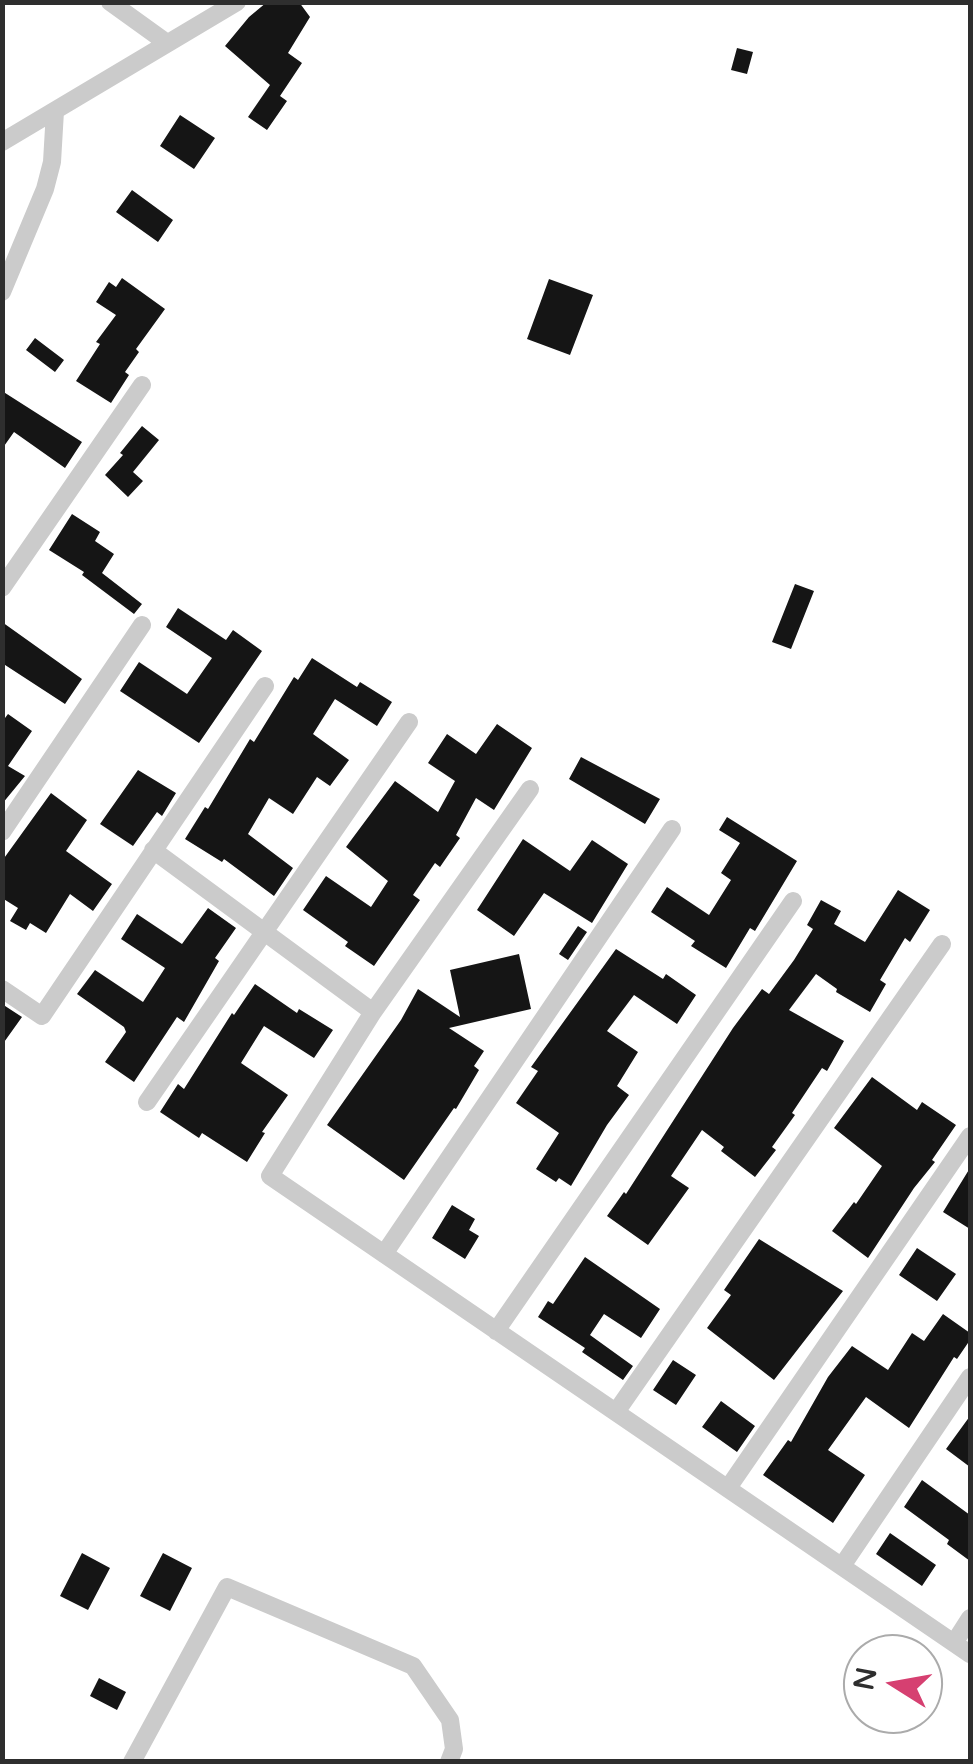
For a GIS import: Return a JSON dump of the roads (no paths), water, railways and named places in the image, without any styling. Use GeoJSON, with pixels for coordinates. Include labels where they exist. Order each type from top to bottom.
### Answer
{"type":"FeatureCollection","features":[{"type":"Feature","properties":{"kind":"street"},"geometry":{"type":"LineString","coordinates":[[110,2],[167,43]]}},
{"type":"Feature","properties":{"kind":"street"},"geometry":{"type":"LineString","coordinates":[[2,142],[237,2]]}},
{"type":"Feature","properties":{"kind":"street"},"geometry":{"type":"LineString","coordinates":[[2,292],[45,189],[52,162],[55,111]]}},
{"type":"Feature","properties":{"kind":"street"},"geometry":{"type":"LineString","coordinates":[[2,588],[142,385]]}},
{"type":"Feature","properties":{"kind":"street"},"geometry":{"type":"LineString","coordinates":[[2,832],[142,624]]}},
{"type":"Feature","properties":{"kind":"street"},"geometry":{"type":"LineString","coordinates":[[2,989],[42,1016],[265,686]]}},
{"type":"Feature","properties":{"kind":"street"},"geometry":{"type":"LineString","coordinates":[[147,1102],[408,722]]}},
{"type":"Feature","properties":{"kind":"street"},"geometry":{"type":"LineString","coordinates":[[530,789],[373,1012],[270,1176],[970,1654]]}},
{"type":"Feature","properties":{"kind":"street"},"geometry":{"type":"LineString","coordinates":[[384,1254],[672,829]]}},
{"type":"Feature","properties":{"kind":"street"},"geometry":{"type":"LineString","coordinates":[[154,850],[373,1012]]}},
{"type":"Feature","properties":{"kind":"street"},"geometry":{"type":"LineString","coordinates":[[496,1331],[792,901]]}},
{"type":"Feature","properties":{"kind":"street"},"geometry":{"type":"LineString","coordinates":[[616,1412],[942,944]]}},
{"type":"Feature","properties":{"kind":"street"},"geometry":{"type":"LineString","coordinates":[[728,1488],[970,1136]]}},
{"type":"Feature","properties":{"kind":"street"},"geometry":{"type":"LineString","coordinates":[[842,1566],[970,1376]]}},
{"type":"Feature","properties":{"kind":"street"},"geometry":{"type":"LineString","coordinates":[[132,1762],[226,1587],[414,1666],[450,1720],[454,1748],[448,1762]]}},
{"type":"Feature","properties":{"kind":"street"},"geometry":{"type":"LineString","coordinates":[[954,1643],[970,1618]]}}]}
